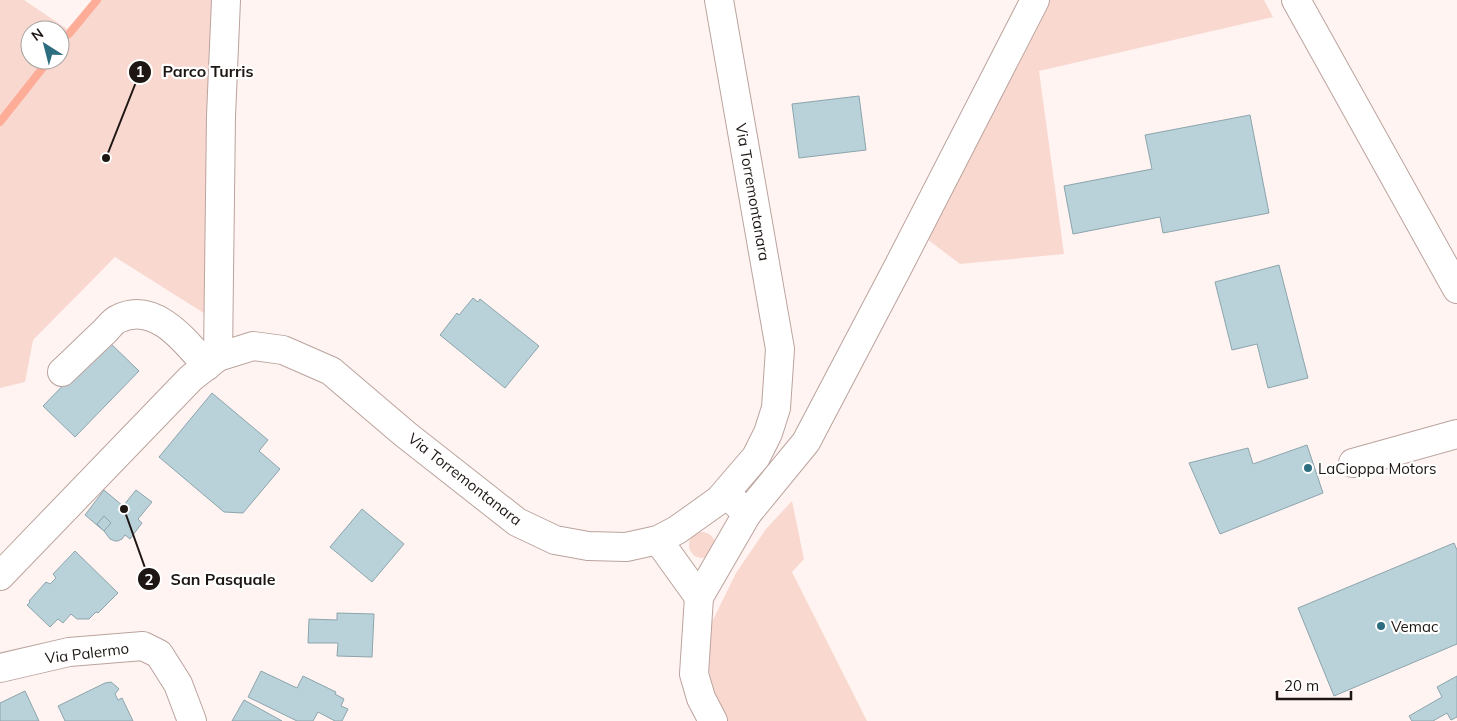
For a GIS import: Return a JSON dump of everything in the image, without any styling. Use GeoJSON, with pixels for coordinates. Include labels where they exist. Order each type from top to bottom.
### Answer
{"type":"FeatureCollection","features":[{"type":"Feature","properties":{"kind":"street"},"geometry":{"type":"LineString","coordinates":[[212,361],[226,0]]}},
{"type":"Feature","properties":{"kind":"street","name":"Via Torremontanara"},"geometry":{"type":"LineString","coordinates":[[0,576],[192,378],[212,361],[253,346],[284,350],[332,372],[405,434],[517,522],[555,540],[588,546],[626,547],[658,540],[677,530],[719,500],[756,457],[768,433],[776,408],[780,348],[719,0]]}},
{"type":"Feature","properties":{"kind":"street"},"geometry":{"type":"LineString","coordinates":[[713,721],[701,698],[694,674],[699,597],[746,514],[806,442],[1034,0]]}},
{"type":"Feature","properties":{"kind":"street"},"geometry":{"type":"LineString","coordinates":[[1296,0],[1457,289]]}},
{"type":"Feature","properties":{"kind":"street"},"geometry":{"type":"LineString","coordinates":[[62,372],[118,319],[136,314],[160,320],[212,361]]}},
{"type":"Feature","properties":{"kind":"street"},"geometry":{"type":"LineString","coordinates":[[1353,463],[1457,434]]}},
{"type":"Feature","properties":{"kind":"street"},"geometry":{"type":"LineString","coordinates":[[726,493],[746,514]]}},
{"type":"Feature","properties":{"kind":"street"},"geometry":{"type":"LineString","coordinates":[[658,540],[699,597]]}},
{"type":"Feature","properties":{"kind":"street","name":"Via Palermo"},"geometry":{"type":"LineString","coordinates":[[0,668],[69,652],[143,646],[159,654],[178,684],[192,721]]}},
{"type":"Feature","properties":{"kind":"shaded area"},"geometry":{"type":"Polygon","coordinates":[[[0,0],[24,0],[54,20],[20,20],[20,70],[70,70],[70,26],[93,0],[215,0],[210,317],[115,257],[33,340],[25,382],[0,388],[0,0]]]}},
{"type":"Feature","properties":{"kind":"shaded area"},"geometry":{"type":"Polygon","coordinates":[[[1049,0],[1264,0],[1273,17],[1039,71],[1064,254],[960,264],[927,239],[1049,0]]]}},
{"type":"Feature","properties":{"kind":"shaded area"},"geometry":{"type":"Polygon","coordinates":[[[792,501],[804,559],[792,572],[867,721],[724,721],[718,708],[709,672],[711,624],[736,573],[766,529],[792,501]]]}},
{"type":"Feature","properties":{"kind":"shaded area"},"geometry":{"type":"Polygon","coordinates":[[[702,532],[711,536],[715,545],[711,554],[702,558],[693,554],[689,545],[693,536],[702,532]]]}},
{"type":"Feature","properties":{"kind":"building"},"geometry":{"type":"Polygon","coordinates":[[[859,96],[866,150],[799,158],[792,104],[859,96]]]}},
{"type":"Feature","properties":{"kind":"building"},"geometry":{"type":"Polygon","coordinates":[[[1250,115],[1269,213],[1163,233],[1160,217],[1073,234],[1064,186],[1152,169],[1145,135],[1250,115]]]}},
{"type":"Feature","properties":{"kind":"building"},"geometry":{"type":"Polygon","coordinates":[[[1279,265],[1308,378],[1268,388],[1257,344],[1232,350],[1215,282],[1279,265]]]}},
{"type":"Feature","properties":{"kind":"building"},"geometry":{"type":"Polygon","coordinates":[[[473,298],[478,302],[480,299],[539,346],[505,388],[440,335],[457,313],[459,315],[473,298]]]}},
{"type":"Feature","properties":{"kind":"building"},"geometry":{"type":"Polygon","coordinates":[[[107,340],[139,371],[75,437],[43,406],[107,340]]]}},
{"type":"Feature","properties":{"kind":"building"},"geometry":{"type":"Polygon","coordinates":[[[212,393],[268,440],[259,451],[280,469],[243,513],[224,512],[159,457],[212,393]]]}},
{"type":"Feature","properties":{"kind":"building"},"geometry":{"type":"Polygon","coordinates":[[[1307,445],[1323,493],[1220,534],[1189,463],[1248,448],[1253,464],[1307,445]]]}},
{"type":"Feature","properties":{"kind":"building"},"geometry":{"type":"Polygon","coordinates":[[[104,490],[123,506],[136,490],[152,502],[138,519],[142,523],[130,539],[125,535],[118,541],[110,539],[104,531],[85,515],[104,490]]]}},
{"type":"Feature","properties":{"kind":"building"},"geometry":{"type":"Polygon","coordinates":[[[362,509],[404,544],[372,582],[330,547],[362,509]]]}},
{"type":"Feature","properties":{"kind":"building"},"geometry":{"type":"Polygon","coordinates":[[[104,516],[111,523],[104,531],[97,524],[104,516]]]}},
{"type":"Feature","properties":{"kind":"building","name":"Vemac"},"geometry":{"type":"Polygon","coordinates":[[[1454,543],[1457,550],[1457,644],[1334,696],[1298,608],[1454,543]]]}},
{"type":"Feature","properties":{"kind":"building"},"geometry":{"type":"Polygon","coordinates":[[[75,551],[118,593],[98,613],[96,612],[89,619],[77,619],[71,614],[63,623],[58,619],[50,627],[27,605],[46,582],[50,584],[56,578],[53,574],[75,551]]]}},
{"type":"Feature","properties":{"kind":"building"},"geometry":{"type":"Polygon","coordinates":[[[337,613],[374,614],[372,657],[337,656],[338,643],[308,643],[309,619],[337,620],[337,613]]]}},
{"type":"Feature","properties":{"kind":"building"},"geometry":{"type":"Polygon","coordinates":[[[261,671],[297,688],[303,676],[336,692],[335,694],[344,699],[341,706],[348,709],[342,721],[335,721],[318,712],[313,721],[297,721],[248,697],[261,671]]]}},
{"type":"Feature","properties":{"kind":"building"},"geometry":{"type":"Polygon","coordinates":[[[1457,676],[1457,717],[1451,720],[1447,713],[1433,721],[1412,721],[1409,716],[1442,697],[1437,687],[1457,676]]]}},
{"type":"Feature","properties":{"kind":"building"},"geometry":{"type":"Polygon","coordinates":[[[111,682],[119,689],[115,694],[118,700],[122,698],[133,721],[65,721],[58,706],[105,683],[111,682]]]}},
{"type":"Feature","properties":{"kind":"building"},"geometry":{"type":"Polygon","coordinates":[[[25,691],[39,721],[0,721],[0,703],[25,691]]]}},
{"type":"Feature","properties":{"kind":"building"},"geometry":{"type":"Polygon","coordinates":[[[244,700],[282,721],[232,721],[244,700]]]}},
{"type":"Feature","properties":{"kind":"waterway"},"geometry":{"type":"LineString","coordinates":[[70,33],[97,0]]}},
{"type":"Feature","properties":{"kind":"waterway"},"geometry":{"type":"LineString","coordinates":[[0,122],[41,70]]}},
{"type":"Feature","properties":{"kind":"place","name":"Parco Turris"},"geometry":{"type":"Point","coordinates":[106,158]}},
{"type":"Feature","properties":{"kind":"place","name":"LaCioppa Motors"},"geometry":{"type":"Point","coordinates":[1308,468]}},
{"type":"Feature","properties":{"kind":"place","name":"San Pasquale"},"geometry":{"type":"Point","coordinates":[124,509]}},
{"type":"Feature","properties":{"kind":"place","name":"Vemac"},"geometry":{"type":"Point","coordinates":[1381,626]}}]}
